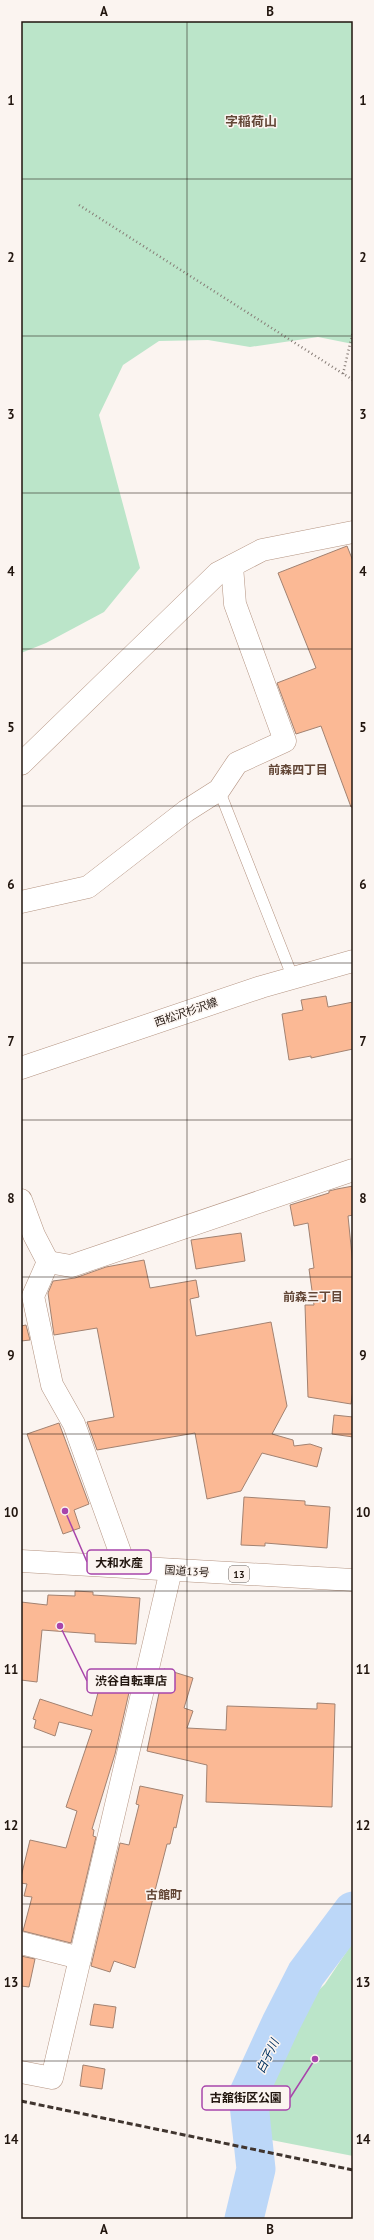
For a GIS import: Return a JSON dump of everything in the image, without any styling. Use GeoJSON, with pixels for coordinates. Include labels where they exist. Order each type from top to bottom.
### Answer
{"type":"FeatureCollection","features":[{"type":"Feature","properties":{"kind":"main road"},"geometry":{"type":"LineString","coordinates":[[21,764],[218,574],[262,550],[353,532]]}},
{"type":"Feature","properties":{"kind":"main road"},"geometry":{"type":"LineString","coordinates":[[21,902],[88,887],[186,811],[219,790],[237,763],[285,741],[236,604],[232,566]]}},
{"type":"Feature","properties":{"kind":"main road","name":"西松沢杉沢線"},"geometry":{"type":"LineString","coordinates":[[21,1068],[293,978],[353,961]]}},
{"type":"Feature","properties":{"kind":"main road"},"geometry":{"type":"LineString","coordinates":[[48,1262],[71,1266],[353,1170]]}},
{"type":"Feature","properties":{"kind":"main road"},"geometry":{"type":"LineString","coordinates":[[21,1200],[34,1235],[48,1262]]}},
{"type":"Feature","properties":{"kind":"main road"},"geometry":{"type":"LineString","coordinates":[[48,1262],[33,1296],[52,1385],[74,1424],[125,1566]]}},
{"type":"Feature","properties":{"kind":"main road","name":"国道13号"},"geometry":{"type":"LineString","coordinates":[[21,1561],[353,1580]]}},
{"type":"Feature","properties":{"kind":"main road"},"geometry":{"type":"LineString","coordinates":[[21,2072],[52,2078],[171,1570]]}},
{"type":"Feature","properties":{"kind":"main road"},"geometry":{"type":"LineString","coordinates":[[21,1943],[80,1958]]}},
{"type":"Feature","properties":{"kind":"lane"},"geometry":{"type":"LineString","coordinates":[[219,790],[293,978]]}},
{"type":"Feature","properties":{"kind":"path"},"geometry":{"type":"LineString","coordinates":[[79,205],[353,380]]}},
{"type":"Feature","properties":{"kind":"path"},"geometry":{"type":"LineString","coordinates":[[343,374],[353,331]]}},
{"type":"Feature","properties":{"kind":"green space"},"geometry":{"type":"Polygon","coordinates":[[[21,21],[353,21],[353,344],[318,337],[250,347],[208,340],[159,341],[123,365],[99,415],[140,568],[104,612],[46,643],[21,653],[21,21]]]}},
{"type":"Feature","properties":{"kind":"green space"},"geometry":{"type":"Polygon","coordinates":[[[353,1942],[353,2156],[261,2138],[267,2081],[286,2037],[303,2006],[325,1984],[353,1942]]]}},
{"type":"Feature","properties":{"kind":"building"},"geometry":{"type":"Polygon","coordinates":[[[347,546],[353,561],[353,807],[351,807],[321,726],[296,734],[277,683],[316,668],[278,573],[347,546]]]}},
{"type":"Feature","properties":{"kind":"building"},"geometry":{"type":"Polygon","coordinates":[[[326,996],[328,1007],[353,1002],[353,1049],[311,1058],[311,1056],[289,1060],[282,1014],[303,1010],[301,1000],[326,996]]]}},
{"type":"Feature","properties":{"kind":"building"},"geometry":{"type":"Polygon","coordinates":[[[353,1186],[353,1215],[348,1216],[353,1266],[353,1390],[351,1404],[308,1397],[305,1305],[314,1305],[309,1269],[314,1268],[308,1223],[294,1226],[290,1205],[329,1193],[329,1191],[353,1186]]]}},
{"type":"Feature","properties":{"kind":"building"},"geometry":{"type":"Polygon","coordinates":[[[241,1233],[245,1261],[196,1269],[191,1240],[241,1233]]]}},
{"type":"Feature","properties":{"kind":"building"},"geometry":{"type":"Polygon","coordinates":[[[144,1260],[150,1288],[196,1280],[199,1297],[190,1299],[196,1336],[271,1322],[287,1406],[272,1434],[293,1440],[294,1446],[310,1444],[322,1448],[317,1467],[262,1453],[241,1491],[207,1499],[195,1433],[97,1450],[87,1422],[114,1417],[97,1328],[54,1335],[48,1293],[53,1281],[75,1278],[106,1267],[144,1260]]]}},
{"type":"Feature","properties":{"kind":"building"},"geometry":{"type":"Polygon","coordinates":[[[26,1325],[30,1340],[21,1341],[21,1326],[26,1325]]]}},
{"type":"Feature","properties":{"kind":"building"},"geometry":{"type":"Polygon","coordinates":[[[334,1415],[353,1417],[353,1437],[332,1434],[334,1415]]]}},
{"type":"Feature","properties":{"kind":"building"},"geometry":{"type":"Polygon","coordinates":[[[59,1423],[89,1504],[74,1510],[80,1528],[63,1534],[27,1434],[59,1423]]]}},
{"type":"Feature","properties":{"kind":"building"},"geometry":{"type":"Polygon","coordinates":[[[244,1497],[305,1501],[305,1505],[330,1507],[327,1548],[265,1543],[265,1546],[241,1545],[244,1497]]]}},
{"type":"Feature","properties":{"kind":"building"},"geometry":{"type":"Polygon","coordinates":[[[75,1591],[93,1592],[93,1595],[140,1598],[136,1644],[95,1642],[95,1634],[42,1630],[37,1682],[21,1680],[21,1602],[47,1605],[48,1595],[75,1596],[75,1591]]]}},
{"type":"Feature","properties":{"kind":"building"},"geometry":{"type":"Polygon","coordinates":[[[164,1669],[193,1678],[184,1708],[193,1711],[187,1728],[226,1730],[227,1706],[317,1709],[317,1703],[335,1704],[332,1807],[206,1802],[207,1765],[147,1751],[164,1669]]]}},
{"type":"Feature","properties":{"kind":"building"},"geometry":{"type":"Polygon","coordinates":[[[101,1681],[130,1688],[115,1754],[92,1829],[94,1830],[93,1836],[96,1837],[71,1943],[23,1931],[32,1897],[24,1896],[27,1884],[21,1883],[21,1877],[30,1840],[66,1848],[77,1811],[66,1807],[92,1730],[59,1722],[55,1736],[34,1728],[36,1720],[33,1719],[40,1699],[92,1716],[101,1681]]]}},
{"type":"Feature","properties":{"kind":"building"},"geometry":{"type":"Polygon","coordinates":[[[140,1786],[183,1795],[176,1828],[174,1827],[170,1844],[167,1844],[135,1968],[114,1961],[110,1972],[91,1966],[120,1843],[129,1845],[139,1805],[136,1804],[140,1786]]]}},
{"type":"Feature","properties":{"kind":"building"},"geometry":{"type":"Polygon","coordinates":[[[21,1956],[35,1959],[29,1987],[21,1986],[21,1956]]]}},
{"type":"Feature","properties":{"kind":"building"},"geometry":{"type":"Polygon","coordinates":[[[94,2004],[116,2007],[113,2028],[90,2025],[94,2004]]]}},
{"type":"Feature","properties":{"kind":"building"},"geometry":{"type":"Polygon","coordinates":[[[83,2065],[105,2069],[102,2089],[80,2086],[83,2065]]]}},
{"type":"Feature","properties":{"kind":"waterway","name":"白子川"},"geometry":{"type":"LineString","coordinates":[[244,2219],[256,2169],[248,2095],[281,2023],[306,1974],[353,1911]]}},
{"type":"Feature","properties":{"kind":"railway"},"geometry":{"type":"LineString","coordinates":[[21,2101],[353,2170]]}},
{"type":"Feature","properties":{"kind":"place","name":"大和水産"},"geometry":{"type":"Point","coordinates":[65,1511]}},
{"type":"Feature","properties":{"kind":"place","name":"渋谷自転車店"},"geometry":{"type":"Point","coordinates":[60,1626]}},
{"type":"Feature","properties":{"kind":"place","name":"古舘街区公園"},"geometry":{"type":"Point","coordinates":[315,2059]}},
{"type":"Feature","properties":{"kind":"district","name":"字稲荷山"},"geometry":{"type":"Point","coordinates":[251,121]}},
{"type":"Feature","properties":{"kind":"district","name":"前森四丁目"},"geometry":{"type":"Point","coordinates":[298,769]}},
{"type":"Feature","properties":{"kind":"district","name":"前森三丁目"},"geometry":{"type":"Point","coordinates":[313,1296]}},
{"type":"Feature","properties":{"kind":"district","name":"古館町"},"geometry":{"type":"Point","coordinates":[164,1894]}}]}
